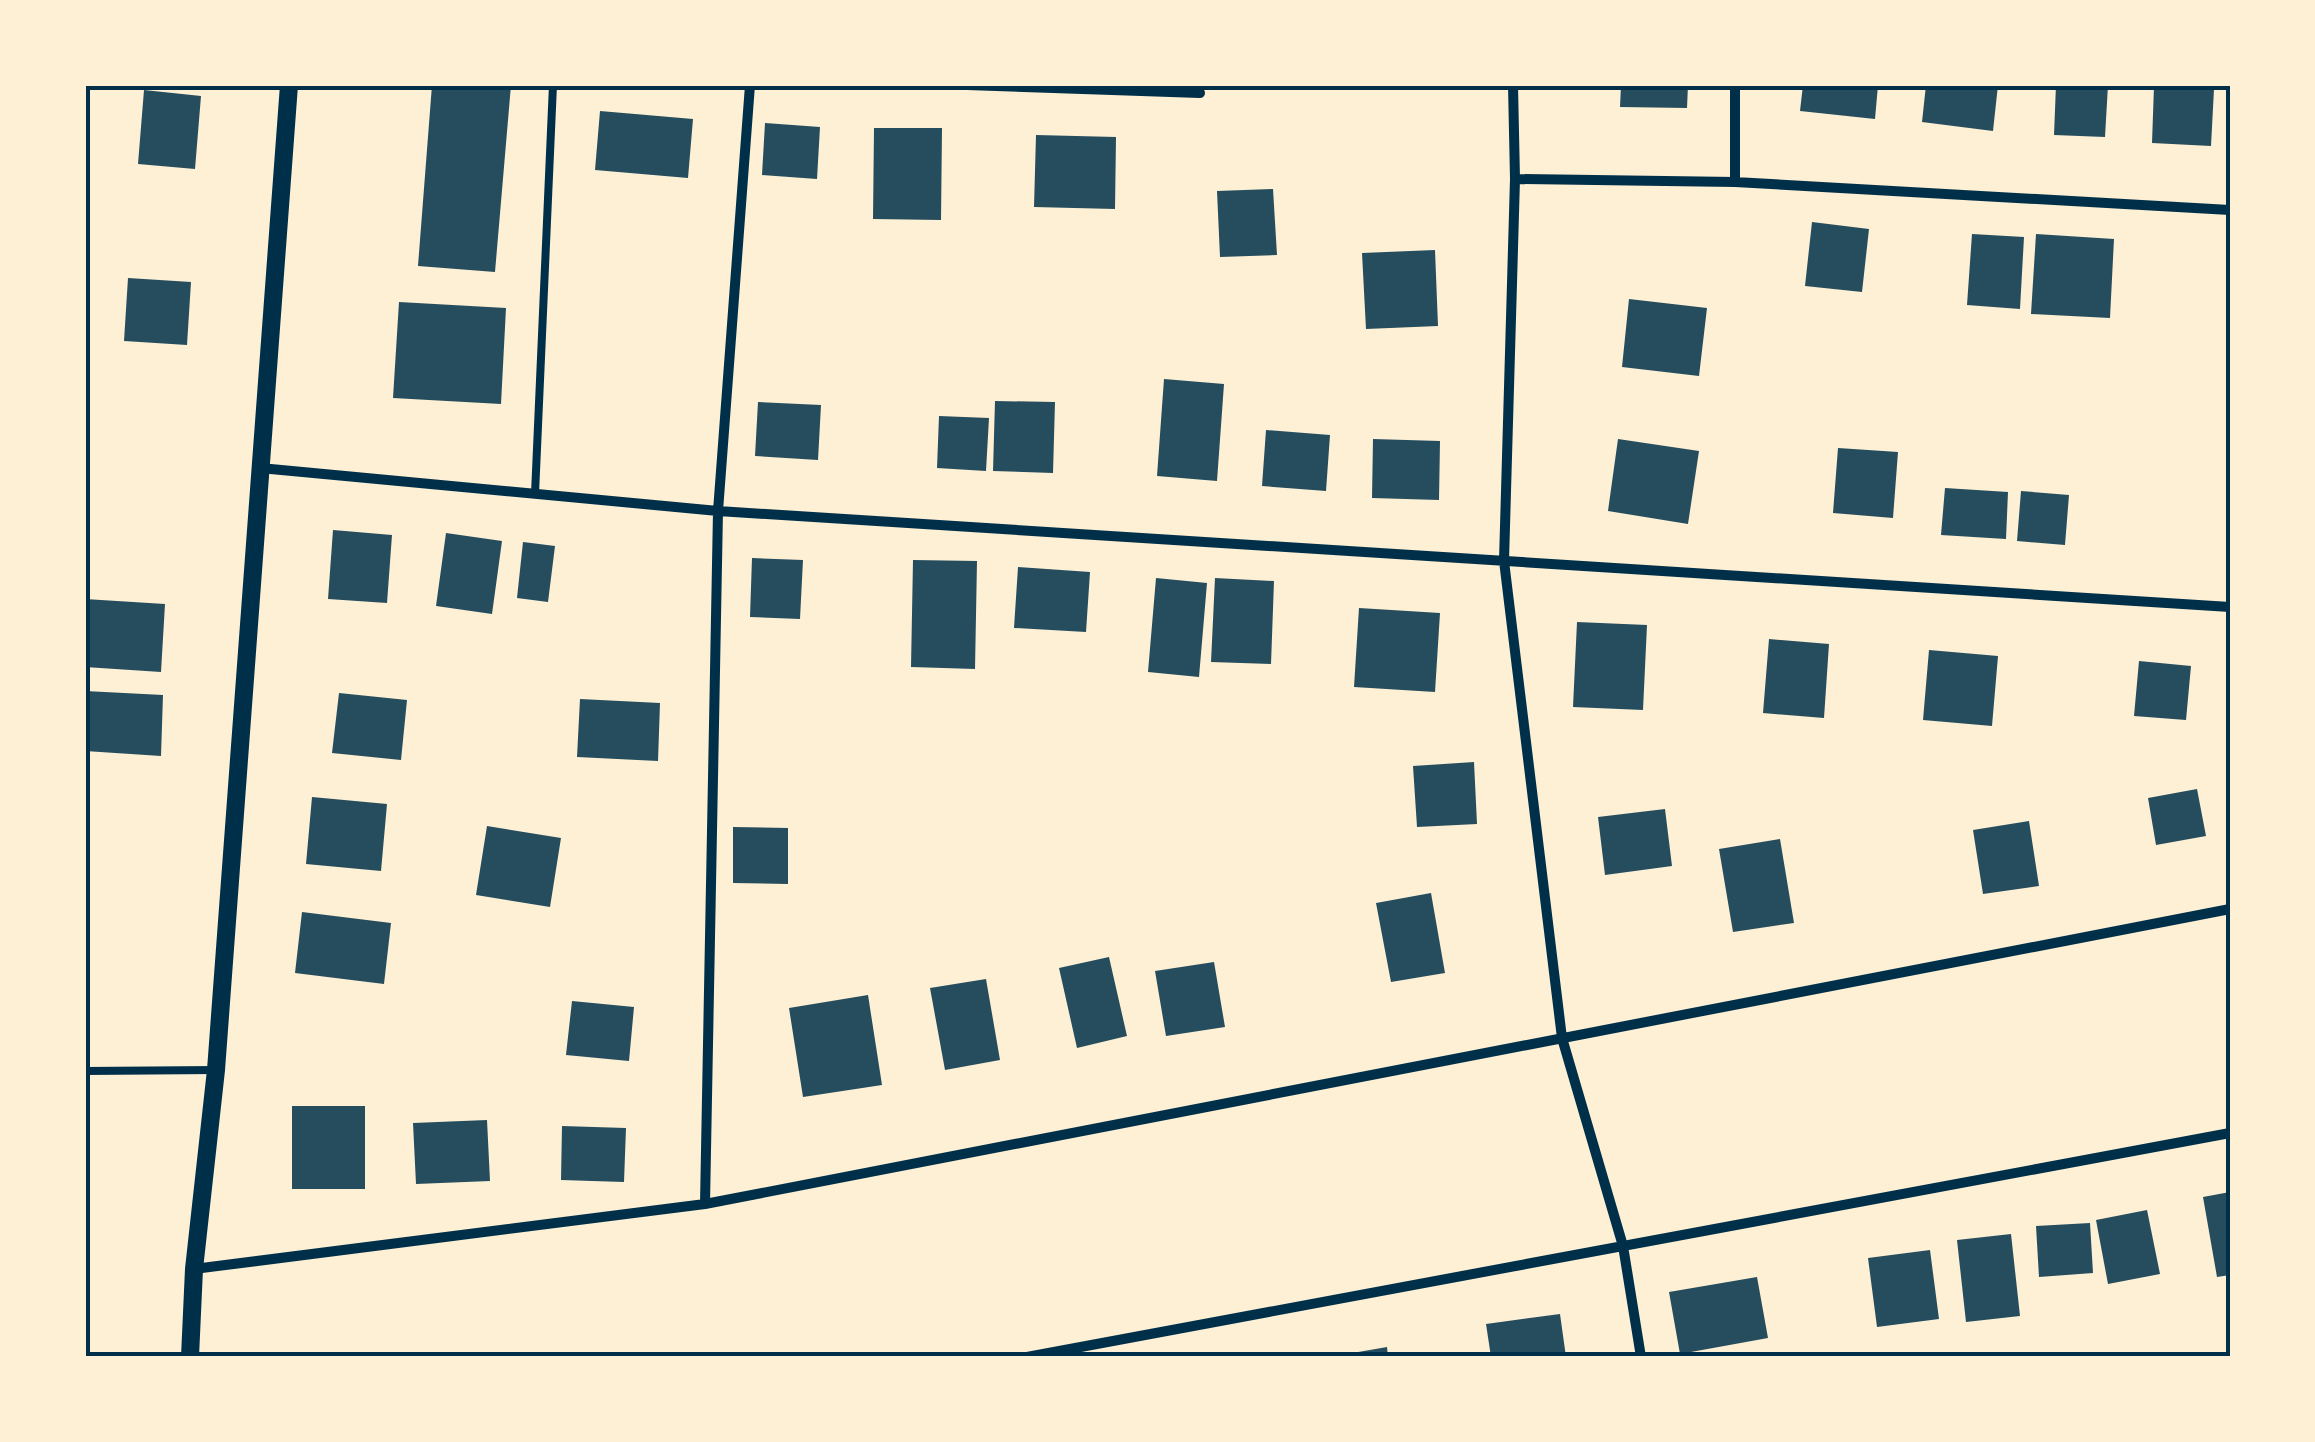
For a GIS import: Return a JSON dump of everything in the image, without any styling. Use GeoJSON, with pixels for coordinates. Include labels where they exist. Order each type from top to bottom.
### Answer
{"type":"FeatureCollection","features":[{"type":"Feature","properties":{"kind":"street"},"geometry":{"type":"LineString","coordinates":[[190,1357],[194,1269],[216,1070],[290,85]]}},
{"type":"Feature","properties":{"kind":"street"},"geometry":{"type":"LineString","coordinates":[[705,1204],[718,510],[750,85]]}},
{"type":"Feature","properties":{"kind":"street"},"geometry":{"type":"LineString","coordinates":[[968,85],[1200,94]]}},
{"type":"Feature","properties":{"kind":"street"},"geometry":{"type":"LineString","coordinates":[[1513,85],[1515,178],[1504,560],[1562,1038],[1622,1246],[1641,1357]]}},
{"type":"Feature","properties":{"kind":"street"},"geometry":{"type":"LineString","coordinates":[[1734,85],[1735,182]]}},
{"type":"Feature","properties":{"kind":"street"},"geometry":{"type":"LineString","coordinates":[[1515,178],[1735,182],[2230,210]]}},
{"type":"Feature","properties":{"kind":"street"},"geometry":{"type":"LineString","coordinates":[[260,468],[718,510],[2230,607]]}},
{"type":"Feature","properties":{"kind":"street"},"geometry":{"type":"LineString","coordinates":[[194,1269],[705,1204],[2230,909]]}},
{"type":"Feature","properties":{"kind":"street"},"geometry":{"type":"LineString","coordinates":[[1027,1357],[2230,1133]]}},
{"type":"Feature","properties":{"kind":"lane"},"geometry":{"type":"LineString","coordinates":[[535,494],[553,85]]}},
{"type":"Feature","properties":{"kind":"lane"},"geometry":{"type":"LineString","coordinates":[[85,1071],[216,1070]]}},
{"type":"Feature","properties":{"kind":"building"},"geometry":{"type":"Polygon","coordinates":[[[432,85],[511,85],[495,272],[418,266],[432,85]]]}},
{"type":"Feature","properties":{"kind":"building"},"geometry":{"type":"Polygon","coordinates":[[[1621,85],[1688,85],[1687,108],[1620,107],[1621,85]]]}},
{"type":"Feature","properties":{"kind":"building"},"geometry":{"type":"Polygon","coordinates":[[[1803,85],[1878,85],[1875,119],[1800,111],[1803,85]]]}},
{"type":"Feature","properties":{"kind":"building"},"geometry":{"type":"Polygon","coordinates":[[[1926,85],[1998,85],[1993,131],[1922,122],[1926,85]]]}},
{"type":"Feature","properties":{"kind":"building"},"geometry":{"type":"Polygon","coordinates":[[[2056,85],[2108,85],[2105,137],[2054,135],[2056,85]]]}},
{"type":"Feature","properties":{"kind":"building"},"geometry":{"type":"Polygon","coordinates":[[[2154,86],[2214,89],[2211,146],[2152,143],[2154,86]]]}},
{"type":"Feature","properties":{"kind":"building"},"geometry":{"type":"Polygon","coordinates":[[[144,90],[201,96],[195,169],[138,164],[144,90]]]}},
{"type":"Feature","properties":{"kind":"building"},"geometry":{"type":"Polygon","coordinates":[[[600,111],[693,119],[688,178],[595,170],[600,111]]]}},
{"type":"Feature","properties":{"kind":"building"},"geometry":{"type":"Polygon","coordinates":[[[765,123],[820,127],[817,179],[762,175],[765,123]]]}},
{"type":"Feature","properties":{"kind":"building"},"geometry":{"type":"Polygon","coordinates":[[[874,128],[942,128],[941,220],[873,219],[874,128]]]}},
{"type":"Feature","properties":{"kind":"building"},"geometry":{"type":"Polygon","coordinates":[[[1036,135],[1116,137],[1115,209],[1034,207],[1036,135]]]}},
{"type":"Feature","properties":{"kind":"building"},"geometry":{"type":"Polygon","coordinates":[[[1273,189],[1277,255],[1220,257],[1217,191],[1273,189]]]}},
{"type":"Feature","properties":{"kind":"building"},"geometry":{"type":"Polygon","coordinates":[[[1812,222],[1869,229],[1862,292],[1805,286],[1812,222]]]}},
{"type":"Feature","properties":{"kind":"building"},"geometry":{"type":"Polygon","coordinates":[[[1972,234],[2024,237],[2020,309],[1967,305],[1972,234]]]}},
{"type":"Feature","properties":{"kind":"building"},"geometry":{"type":"Polygon","coordinates":[[[2036,234],[2114,239],[2110,318],[2031,314],[2036,234]]]}},
{"type":"Feature","properties":{"kind":"building"},"geometry":{"type":"Polygon","coordinates":[[[1435,250],[1438,326],[1366,329],[1362,253],[1435,250]]]}},
{"type":"Feature","properties":{"kind":"building"},"geometry":{"type":"Polygon","coordinates":[[[128,278],[191,282],[187,345],[124,341],[128,278]]]}},
{"type":"Feature","properties":{"kind":"building"},"geometry":{"type":"Polygon","coordinates":[[[1629,299],[1707,308],[1699,376],[1622,367],[1629,299]]]}},
{"type":"Feature","properties":{"kind":"building"},"geometry":{"type":"Polygon","coordinates":[[[399,302],[506,308],[501,404],[393,398],[399,302]]]}},
{"type":"Feature","properties":{"kind":"building"},"geometry":{"type":"Polygon","coordinates":[[[1164,379],[1224,384],[1217,481],[1157,476],[1164,379]]]}},
{"type":"Feature","properties":{"kind":"building"},"geometry":{"type":"Polygon","coordinates":[[[995,401],[1055,402],[1053,473],[993,471],[995,401]]]}},
{"type":"Feature","properties":{"kind":"building"},"geometry":{"type":"Polygon","coordinates":[[[758,402],[821,405],[818,460],[755,456],[758,402]]]}},
{"type":"Feature","properties":{"kind":"building"},"geometry":{"type":"Polygon","coordinates":[[[939,416],[989,418],[986,471],[937,468],[939,416]]]}},
{"type":"Feature","properties":{"kind":"building"},"geometry":{"type":"Polygon","coordinates":[[[1266,430],[1330,435],[1326,491],[1262,486],[1266,430]]]}},
{"type":"Feature","properties":{"kind":"building"},"geometry":{"type":"Polygon","coordinates":[[[1373,439],[1440,441],[1439,500],[1372,498],[1373,439]]]}},
{"type":"Feature","properties":{"kind":"building"},"geometry":{"type":"Polygon","coordinates":[[[1618,439],[1699,451],[1688,524],[1608,511],[1618,439]]]}},
{"type":"Feature","properties":{"kind":"building"},"geometry":{"type":"Polygon","coordinates":[[[1838,448],[1898,452],[1893,518],[1833,513],[1838,448]]]}},
{"type":"Feature","properties":{"kind":"building"},"geometry":{"type":"Polygon","coordinates":[[[1945,488],[2008,492],[2006,539],[1941,535],[1945,488]]]}},
{"type":"Feature","properties":{"kind":"building"},"geometry":{"type":"Polygon","coordinates":[[[2021,491],[2069,495],[2065,545],[2017,541],[2021,491]]]}},
{"type":"Feature","properties":{"kind":"building"},"geometry":{"type":"Polygon","coordinates":[[[333,530],[392,535],[387,603],[328,599],[333,530]]]}},
{"type":"Feature","properties":{"kind":"building"},"geometry":{"type":"Polygon","coordinates":[[[446,533],[502,541],[492,614],[436,606],[446,533]]]}},
{"type":"Feature","properties":{"kind":"building"},"geometry":{"type":"Polygon","coordinates":[[[523,542],[555,546],[548,602],[517,598],[523,542]]]}},
{"type":"Feature","properties":{"kind":"building"},"geometry":{"type":"Polygon","coordinates":[[[752,558],[803,560],[800,619],[750,617],[752,558]]]}},
{"type":"Feature","properties":{"kind":"building"},"geometry":{"type":"Polygon","coordinates":[[[913,560],[977,561],[975,669],[911,667],[913,560]]]}},
{"type":"Feature","properties":{"kind":"building"},"geometry":{"type":"Polygon","coordinates":[[[1018,567],[1090,572],[1086,632],[1014,628],[1018,567]]]}},
{"type":"Feature","properties":{"kind":"building"},"geometry":{"type":"Polygon","coordinates":[[[1156,578],[1207,583],[1199,677],[1148,672],[1156,578]]]}},
{"type":"Feature","properties":{"kind":"building"},"geometry":{"type":"Polygon","coordinates":[[[1215,578],[1274,581],[1271,664],[1211,662],[1215,578]]]}},
{"type":"Feature","properties":{"kind":"building"},"geometry":{"type":"Polygon","coordinates":[[[85,599],[165,604],[161,672],[85,667],[85,599]]]}},
{"type":"Feature","properties":{"kind":"building"},"geometry":{"type":"Polygon","coordinates":[[[1359,608],[1440,613],[1435,692],[1354,687],[1359,608]]]}},
{"type":"Feature","properties":{"kind":"building"},"geometry":{"type":"Polygon","coordinates":[[[1577,622],[1647,625],[1643,710],[1573,707],[1577,622]]]}},
{"type":"Feature","properties":{"kind":"building"},"geometry":{"type":"Polygon","coordinates":[[[1769,639],[1829,644],[1824,718],[1763,713],[1769,639]]]}},
{"type":"Feature","properties":{"kind":"building"},"geometry":{"type":"Polygon","coordinates":[[[1929,650],[1998,656],[1992,726],[1923,720],[1929,650]]]}},
{"type":"Feature","properties":{"kind":"building"},"geometry":{"type":"Polygon","coordinates":[[[2139,661],[2191,666],[2186,720],[2134,716],[2139,661]]]}},
{"type":"Feature","properties":{"kind":"building"},"geometry":{"type":"Polygon","coordinates":[[[85,691],[163,695],[161,756],[85,751],[85,691]]]}},
{"type":"Feature","properties":{"kind":"building"},"geometry":{"type":"Polygon","coordinates":[[[339,693],[407,700],[401,760],[332,753],[339,693]]]}},
{"type":"Feature","properties":{"kind":"building"},"geometry":{"type":"Polygon","coordinates":[[[580,699],[660,703],[658,761],[577,757],[580,699]]]}},
{"type":"Feature","properties":{"kind":"building"},"geometry":{"type":"Polygon","coordinates":[[[1474,762],[1477,824],[1417,827],[1413,766],[1474,762]]]}},
{"type":"Feature","properties":{"kind":"building"},"geometry":{"type":"Polygon","coordinates":[[[2197,789],[2206,836],[2156,845],[2148,798],[2197,789]]]}},
{"type":"Feature","properties":{"kind":"building"},"geometry":{"type":"Polygon","coordinates":[[[312,797],[387,804],[381,871],[306,864],[312,797]]]}},
{"type":"Feature","properties":{"kind":"building"},"geometry":{"type":"Polygon","coordinates":[[[1665,809],[1672,866],[1605,875],[1598,817],[1665,809]]]}},
{"type":"Feature","properties":{"kind":"building"},"geometry":{"type":"Polygon","coordinates":[[[2029,821],[2039,886],[1983,894],[1973,830],[2029,821]]]}},
{"type":"Feature","properties":{"kind":"building"},"geometry":{"type":"Polygon","coordinates":[[[487,826],[561,838],[550,907],[476,895],[487,826]]]}},
{"type":"Feature","properties":{"kind":"building"},"geometry":{"type":"Polygon","coordinates":[[[733,827],[788,828],[788,884],[733,883],[733,827]]]}},
{"type":"Feature","properties":{"kind":"building"},"geometry":{"type":"Polygon","coordinates":[[[1780,839],[1794,923],[1733,932],[1719,849],[1780,839]]]}},
{"type":"Feature","properties":{"kind":"building"},"geometry":{"type":"Polygon","coordinates":[[[1431,893],[1445,973],[1391,982],[1376,903],[1431,893]]]}},
{"type":"Feature","properties":{"kind":"building"},"geometry":{"type":"Polygon","coordinates":[[[302,912],[391,923],[384,984],[295,973],[302,912]]]}},
{"type":"Feature","properties":{"kind":"building"},"geometry":{"type":"Polygon","coordinates":[[[1109,957],[1127,1036],[1077,1048],[1059,968],[1109,957]]]}},
{"type":"Feature","properties":{"kind":"building"},"geometry":{"type":"Polygon","coordinates":[[[1214,962],[1225,1027],[1166,1036],[1155,971],[1214,962]]]}},
{"type":"Feature","properties":{"kind":"building"},"geometry":{"type":"Polygon","coordinates":[[[986,979],[1000,1060],[945,1070],[930,988],[986,979]]]}},
{"type":"Feature","properties":{"kind":"building"},"geometry":{"type":"Polygon","coordinates":[[[868,995],[882,1085],[803,1097],[789,1008],[868,995]]]}},
{"type":"Feature","properties":{"kind":"building"},"geometry":{"type":"Polygon","coordinates":[[[572,1001],[634,1007],[629,1061],[566,1055],[572,1001]]]}},
{"type":"Feature","properties":{"kind":"building"},"geometry":{"type":"Polygon","coordinates":[[[292,1106],[365,1106],[365,1189],[292,1189],[292,1106]]]}},
{"type":"Feature","properties":{"kind":"building"},"geometry":{"type":"Polygon","coordinates":[[[487,1120],[490,1181],[416,1184],[413,1123],[487,1120]]]}},
{"type":"Feature","properties":{"kind":"building"},"geometry":{"type":"Polygon","coordinates":[[[562,1126],[626,1128],[624,1182],[561,1180],[562,1126]]]}},
{"type":"Feature","properties":{"kind":"building"},"geometry":{"type":"Polygon","coordinates":[[[2230,1192],[2230,1275],[2217,1277],[2203,1197],[2230,1192]]]}},
{"type":"Feature","properties":{"kind":"building"},"geometry":{"type":"Polygon","coordinates":[[[2147,1210],[2160,1274],[2108,1284],[2096,1220],[2147,1210]]]}},
{"type":"Feature","properties":{"kind":"building"},"geometry":{"type":"Polygon","coordinates":[[[2090,1223],[2093,1273],[2039,1277],[2036,1226],[2090,1223]]]}},
{"type":"Feature","properties":{"kind":"building"},"geometry":{"type":"Polygon","coordinates":[[[2011,1234],[2020,1316],[1966,1322],[1957,1240],[2011,1234]]]}},
{"type":"Feature","properties":{"kind":"building"},"geometry":{"type":"Polygon","coordinates":[[[1930,1250],[1939,1319],[1877,1327],[1868,1258],[1930,1250]]]}},
{"type":"Feature","properties":{"kind":"building"},"geometry":{"type":"Polygon","coordinates":[[[1757,1277],[1768,1338],[1680,1354],[1669,1292],[1757,1277]]]}},
{"type":"Feature","properties":{"kind":"building"},"geometry":{"type":"Polygon","coordinates":[[[1560,1314],[1566,1357],[1491,1357],[1486,1324],[1560,1314]]]}},
{"type":"Feature","properties":{"kind":"building"},"geometry":{"type":"Polygon","coordinates":[[[1387,1347],[1388,1357],[1341,1357],[1341,1355],[1387,1347]]]}}]}
